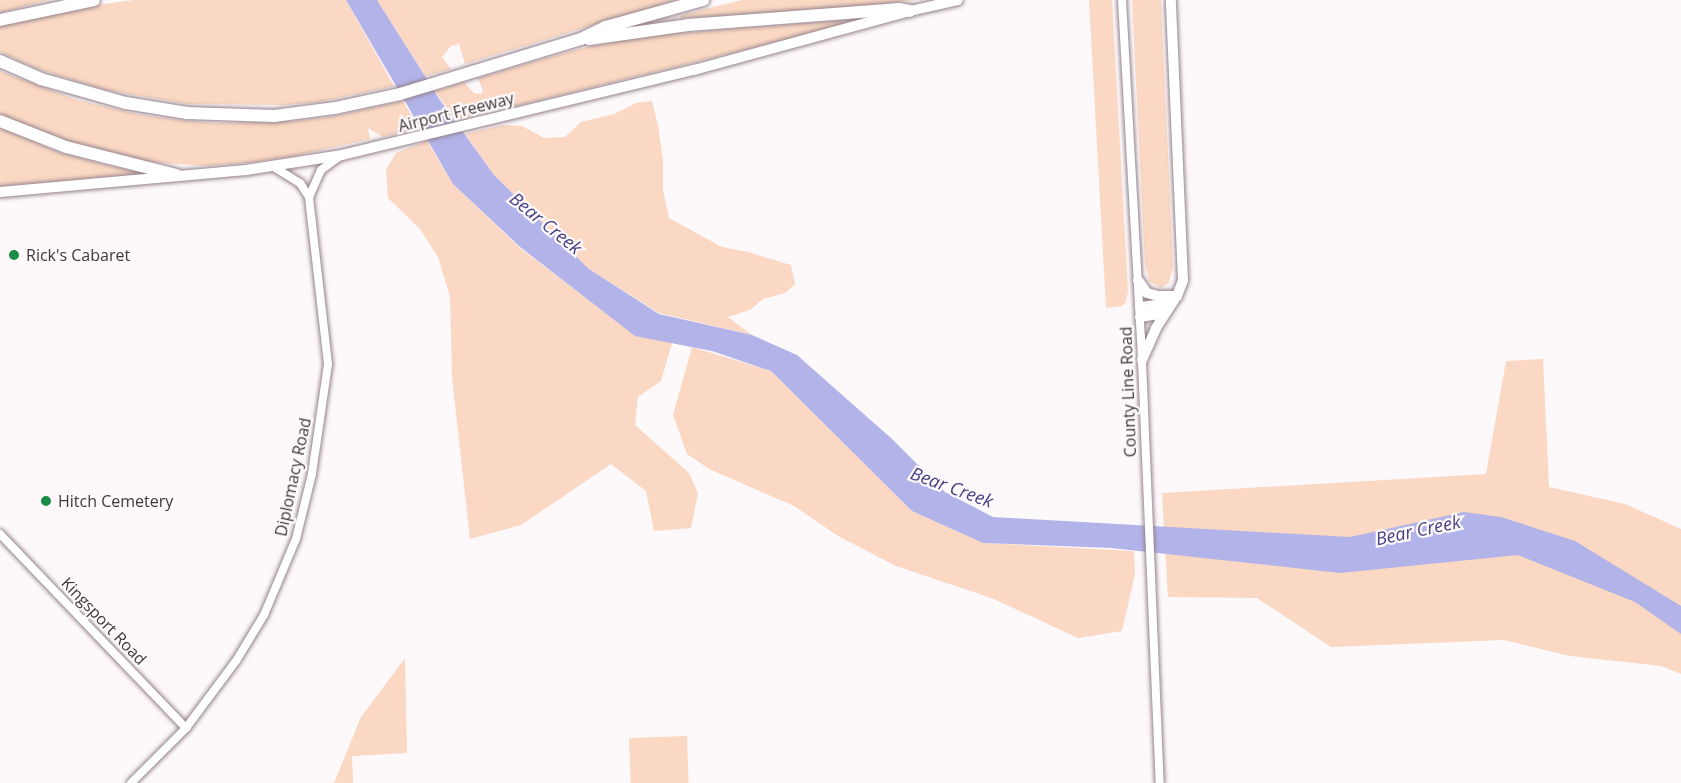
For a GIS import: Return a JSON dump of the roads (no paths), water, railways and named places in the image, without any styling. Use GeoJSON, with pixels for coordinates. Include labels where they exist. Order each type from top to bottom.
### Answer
{"type":"FeatureCollection","features":[{"type":"Feature","properties":{"kind":"highway"},"geometry":{"type":"LineString","coordinates":[[0,20],[94,0]]}},
{"type":"Feature","properties":{"kind":"highway"},"geometry":{"type":"LineString","coordinates":[[582,39],[606,27],[703,0]]}},
{"type":"Feature","properties":{"kind":"highway"},"geometry":{"type":"LineString","coordinates":[[0,61],[41,79],[98,97],[187,113],[245,116],[285,114],[364,103],[582,39],[688,24],[899,9],[910,11]]}},
{"type":"Feature","properties":{"kind":"highway"},"geometry":{"type":"LineString","coordinates":[[0,121],[66,147],[177,175]]}},
{"type":"Feature","properties":{"kind":"main road","name":"Airport Freeway"},"geometry":{"type":"LineString","coordinates":[[0,192],[274,167],[342,155],[703,67],[958,0]]}},
{"type":"Feature","properties":{"kind":"main road"},"geometry":{"type":"LineString","coordinates":[[1142,360],[1156,328],[1177,296],[1183,280],[1171,0]]}},
{"type":"Feature","properties":{"kind":"main road"},"geometry":{"type":"LineString","coordinates":[[1138,280],[1147,293],[1158,296],[1177,296]]}},
{"type":"Feature","properties":{"kind":"main road"},"geometry":{"type":"LineString","coordinates":[[1140,312],[1165,313],[1177,296]]}},
{"type":"Feature","properties":{"kind":"street","name":"County Line Road"},"geometry":{"type":"LineString","coordinates":[[1122,0],[1140,312],[1160,783]]}},
{"type":"Feature","properties":{"kind":"street"},"geometry":{"type":"LineString","coordinates":[[309,197],[321,170],[342,155]]}},
{"type":"Feature","properties":{"kind":"street"},"geometry":{"type":"LineString","coordinates":[[274,167],[300,183],[309,197]]}},
{"type":"Feature","properties":{"kind":"street","name":"Diplomacy Road"},"geometry":{"type":"LineString","coordinates":[[131,783],[186,728],[236,661],[264,615],[296,539],[312,474],[328,364],[309,197]]}},
{"type":"Feature","properties":{"kind":"street","name":"Kingsport Road"},"geometry":{"type":"LineString","coordinates":[[0,534],[186,728]]}},
{"type":"Feature","properties":{"kind":"water","name":"Bear Creek"},"geometry":{"type":"Polygon","coordinates":[[[346,0],[377,0],[440,100],[494,175],[589,269],[659,314],[752,335],[797,355],[892,439],[945,492],[993,517],[1350,537],[1464,512],[1501,517],[1575,541],[1681,606],[1681,634],[1635,602],[1518,555],[1340,573],[1111,548],[983,543],[912,511],[771,371],[712,351],[635,336],[520,247],[453,184],[346,0]]]}},
{"type":"Feature","properties":{"kind":"place","name":"Rick's Cabaret"},"geometry":{"type":"Point","coordinates":[14,255]}},
{"type":"Feature","properties":{"kind":"place","name":"Hitch Cemetery"},"geometry":{"type":"Point","coordinates":[46,501]}}]}
